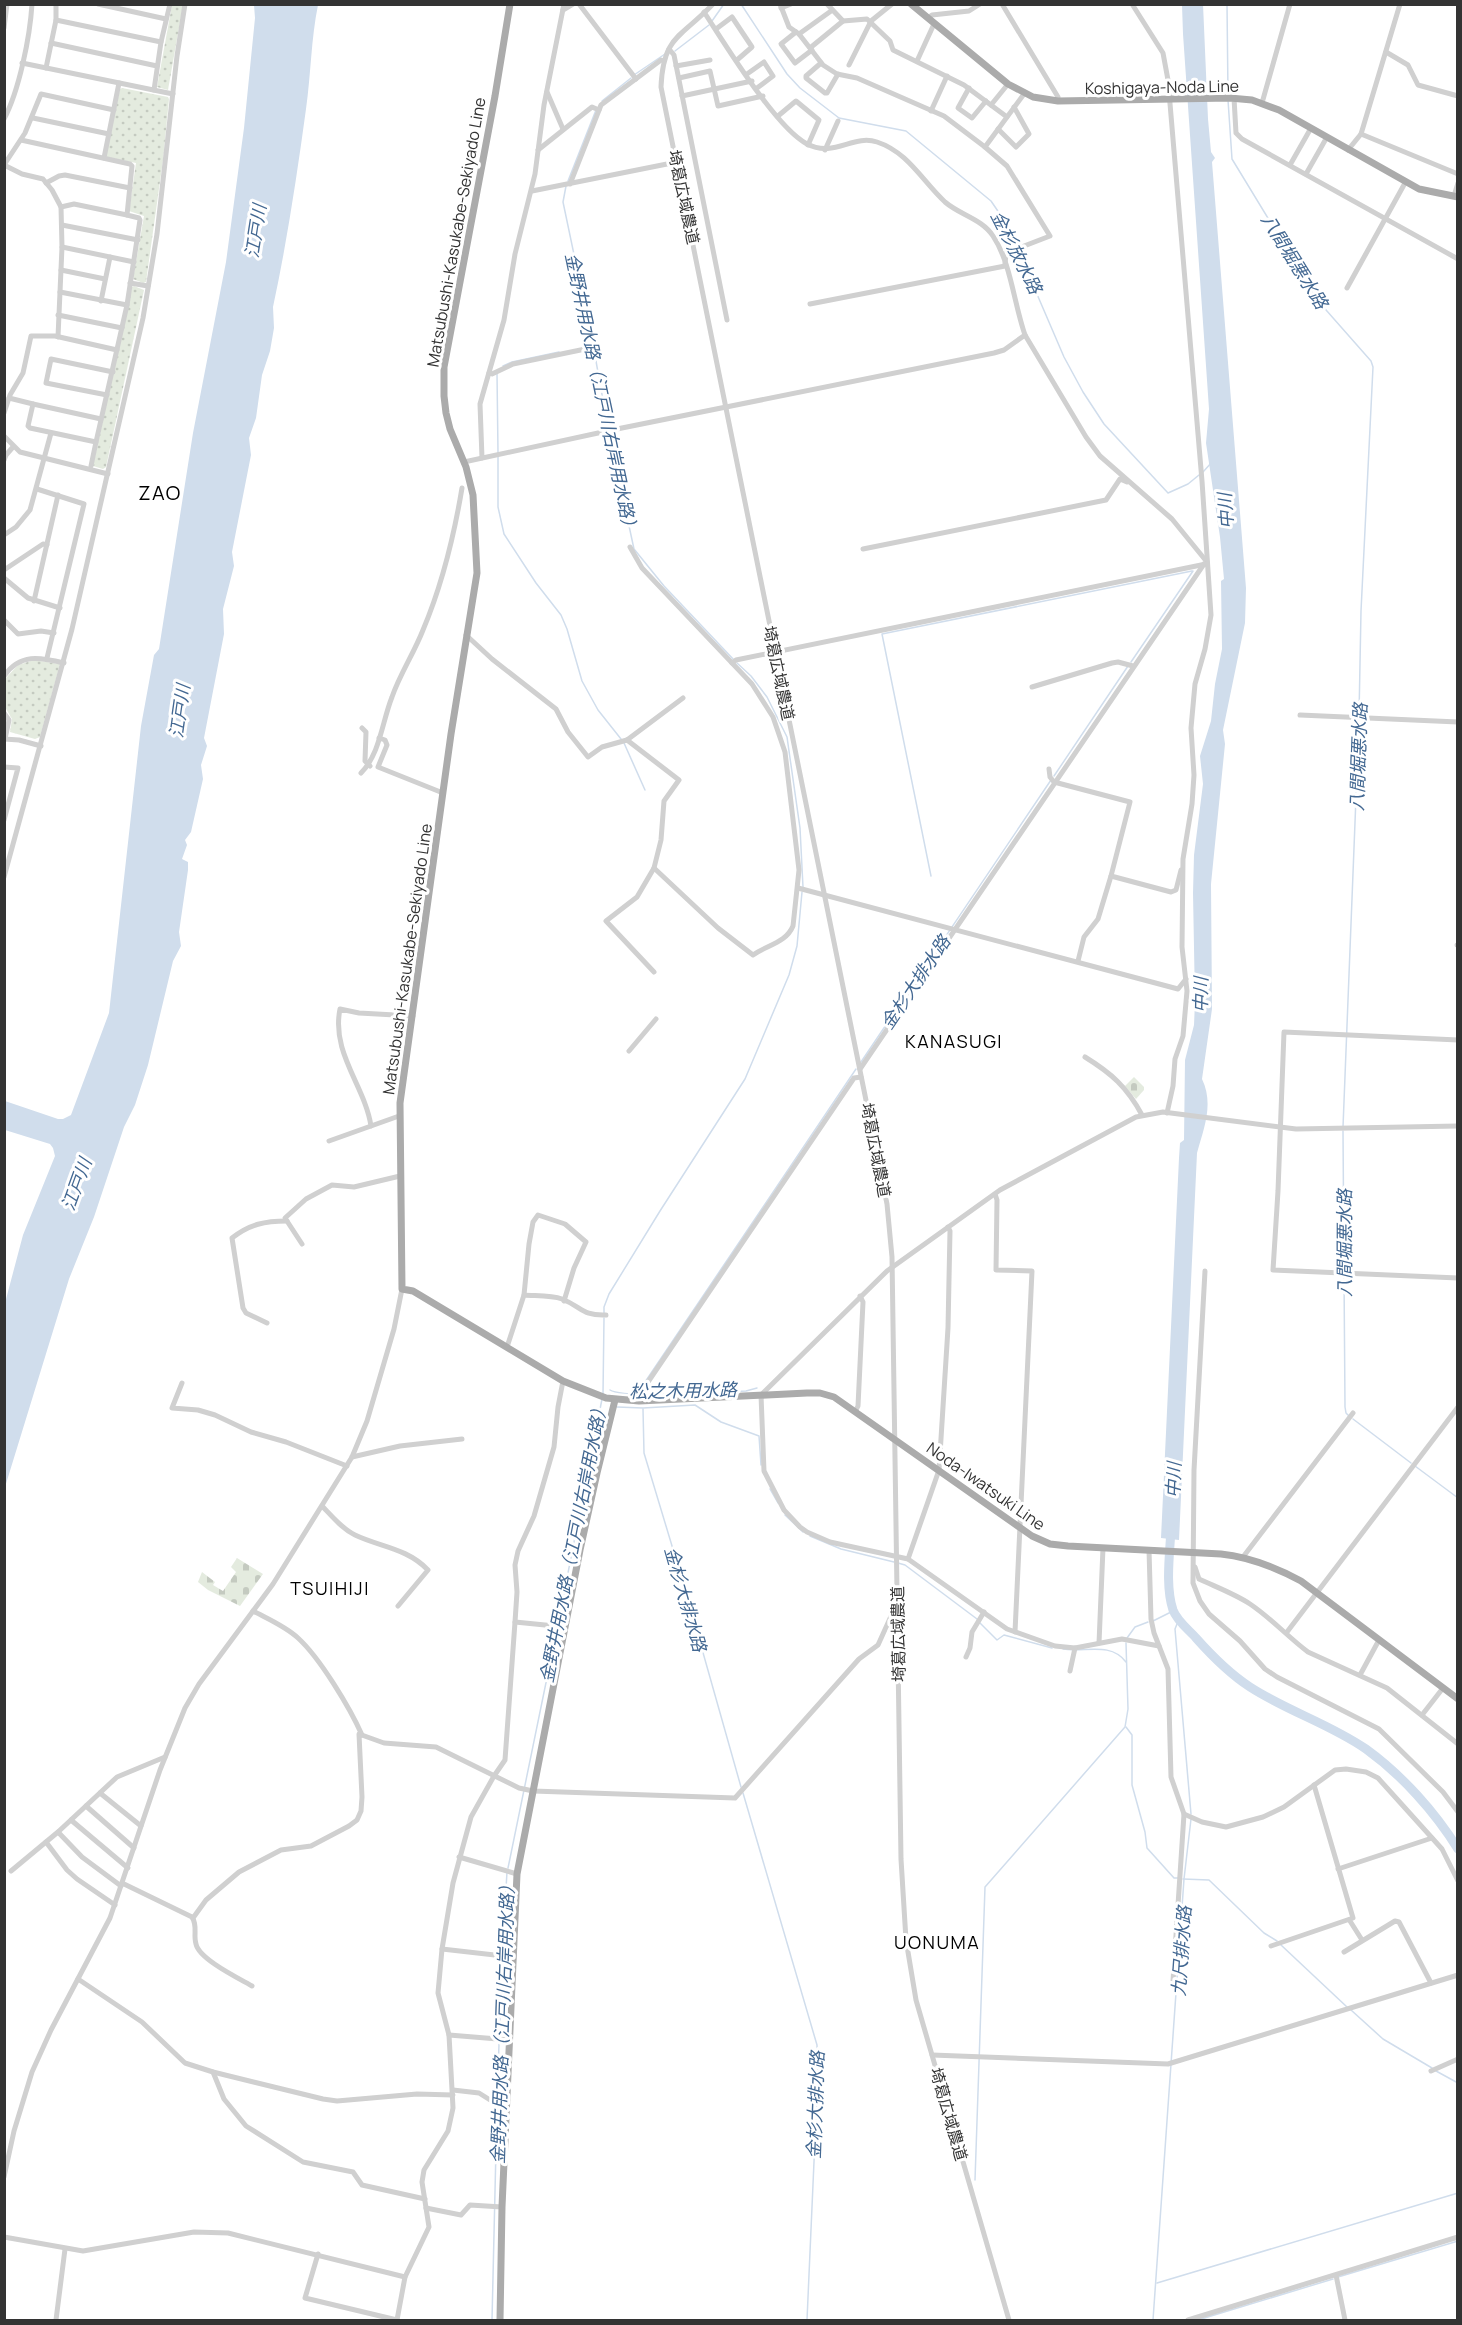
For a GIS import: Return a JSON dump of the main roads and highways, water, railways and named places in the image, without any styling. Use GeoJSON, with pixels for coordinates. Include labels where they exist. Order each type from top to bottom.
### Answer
{"type":"FeatureCollection","features":[{"type":"Feature","properties":{"kind":"main road","name":"Matsubushi-Kasukabe-Sekiyado Line"},"geometry":{"type":"LineString","coordinates":[[510,4],[444,367],[446,413],[473,495],[477,573],[443,793],[399,1116],[402,1289],[412,1291],[563,1381],[615,1400]]}},
{"type":"Feature","properties":{"kind":"main road","name":"Koshigaya-Noda Line"},"geometry":{"type":"LineString","coordinates":[[911,4],[1008,84],[1024,94],[1058,101],[1232,98],[1262,103],[1279,110],[1405,183],[1430,193],[1456,197]]}},
{"type":"Feature","properties":{"kind":"main road","name":"Noda-Iwatsuki Line"},"geometry":{"type":"LineString","coordinates":[[615,1400],[639,1401],[820,1393],[834,1397],[856,1410],[1020,1528],[1050,1544],[1243,1557],[1286,1573],[1316,1592],[1458,1699]]}},
{"type":"Feature","properties":{"kind":"main road"},"geometry":{"type":"LineString","coordinates":[[500,2320],[502,2207],[517,1874],[565,1627],[597,1473],[615,1400]]}},
{"type":"Feature","properties":{"kind":"water"},"geometry":{"type":"Polygon","coordinates":[[[1203,4],[1208,119],[1211,152],[1215,158],[1212,162],[1246,588],[1245,623],[1223,730],[1225,744],[1211,884],[1212,1009],[1202,1079],[1206,1088],[1208,1107],[1197,1153],[1179,1540],[1161,1538],[1179,1158],[1180,1143],[1184,1140],[1185,1060],[1194,1025],[1193,893],[1194,855],[1203,784],[1200,756],[1211,721],[1222,649],[1221,581],[1224,579],[1206,443],[1209,409],[1183,34],[1182,5],[1203,4]]]}},
{"type":"Feature","properties":{"kind":"water","name":"江戸川"},"geometry":{"type":"Polygon","coordinates":[[[254,5],[318,5],[299,159],[273,307],[274,328],[270,351],[262,375],[256,418],[249,438],[251,455],[232,552],[234,566],[223,609],[224,634],[204,738],[207,746],[201,765],[203,779],[191,832],[185,840],[187,845],[182,859],[188,862],[188,870],[179,932],[181,946],[173,961],[148,1065],[135,1105],[124,1127],[94,1217],[69,1279],[5,1487],[5,1303],[23,1235],[55,1156],[50,1144],[5,1130],[5,1101],[58,1119],[71,1115],[109,1013],[141,726],[154,655],[159,649],[193,433],[226,262],[244,128],[255,18],[254,5]]]}},
{"type":"Feature","properties":{"kind":"waterway","name":"金野井用水路（江戸川右岸用水路）"},"geometry":{"type":"LineString","coordinates":[[712,21],[724,4]]}},
{"type":"Feature","properties":{"kind":"waterway","name":"金杉放水路"},"geometry":{"type":"LineString","coordinates":[[741,4],[787,74],[800,88],[839,118],[906,131],[991,201],[1004,220],[1016,246]]}},
{"type":"Feature","properties":{"kind":"waterway","name":"八間堀悪水路"},"geometry":{"type":"LineString","coordinates":[[1227,4],[1228,95]]}},
{"type":"Feature","properties":{"kind":"waterway","name":"金野井用水路（江戸川右岸用水路）"},"geometry":{"type":"LineString","coordinates":[[675,51],[709,25]]}},
{"type":"Feature","properties":{"kind":"waterway","name":"金野井用水路（江戸川右岸用水路）"},"geometry":{"type":"LineString","coordinates":[[634,75],[665,54]]}},
{"type":"Feature","properties":{"kind":"waterway","name":"金野井用水路（江戸川右岸用水路）"},"geometry":{"type":"LineString","coordinates":[[602,101],[631,78]]}},
{"type":"Feature","properties":{"kind":"waterway","name":"八間堀悪水路"},"geometry":{"type":"LineString","coordinates":[[1228,100],[1232,159],[1319,302],[1371,361],[1373,367],[1361,611],[1359,716]]}},
{"type":"Feature","properties":{"kind":"waterway","name":"金野井用水路（江戸川右岸用水路）"},"geometry":{"type":"LineString","coordinates":[[568,181],[596,110]]}},
{"type":"Feature","properties":{"kind":"waterway","name":"金野井用水路（江戸川右岸用水路）"},"geometry":{"type":"LineString","coordinates":[[566,186],[563,202],[593,345]]}},
{"type":"Feature","properties":{"kind":"waterway","name":"金杉放水路"},"geometry":{"type":"LineString","coordinates":[[1018,250],[1064,357],[1104,424],[1168,493],[1188,484],[1199,475]]}},
{"type":"Feature","properties":{"kind":"waterway","name":"金野井用水路（江戸川右岸用水路）"},"geometry":{"type":"LineString","coordinates":[[594,350],[608,428]]}},
{"type":"Feature","properties":{"kind":"waterway"},"geometry":{"type":"LineString","coordinates":[[503,366],[559,352]]}},
{"type":"Feature","properties":{"kind":"waterway"},"geometry":{"type":"LineString","coordinates":[[497,373],[498,453]]}},
{"type":"Feature","properties":{"kind":"waterway","name":"金野井用水路（江戸川右岸用水路）"},"geometry":{"type":"LineString","coordinates":[[609,433],[634,549],[664,586],[734,660]]}},
{"type":"Feature","properties":{"kind":"waterway"},"geometry":{"type":"LineString","coordinates":[[498,457],[498,507],[504,534],[536,583],[561,615],[582,681],[598,710],[621,739]]}},
{"type":"Feature","properties":{"kind":"waterway","name":"金杉放水路"},"geometry":{"type":"LineString","coordinates":[[1203,472],[1212,462]]}},
{"type":"Feature","properties":{"kind":"waterway"},"geometry":{"type":"LineString","coordinates":[[931,876],[882,634],[1192,571]]}},
{"type":"Feature","properties":{"kind":"waterway","name":"金杉大排水路"},"geometry":{"type":"LineString","coordinates":[[1131,662],[1193,571]]}},
{"type":"Feature","properties":{"kind":"waterway","name":"金野井用水路（江戸川右岸用水路）"},"geometry":{"type":"LineString","coordinates":[[737,663],[751,676],[767,697],[787,737],[800,828],[803,887]]}},
{"type":"Feature","properties":{"kind":"waterway","name":"金杉大排水路"},"geometry":{"type":"LineString","coordinates":[[1054,776],[1128,666]]}},
{"type":"Feature","properties":{"kind":"waterway","name":"八間堀悪水路"},"geometry":{"type":"LineString","coordinates":[[1343,1127],[1359,721]]}},
{"type":"Feature","properties":{"kind":"waterway"},"geometry":{"type":"LineString","coordinates":[[624,743],[645,790]]}},
{"type":"Feature","properties":{"kind":"waterway","name":"金杉大排水路"},"geometry":{"type":"LineString","coordinates":[[861,1062],[1051,780]]}},
{"type":"Feature","properties":{"kind":"waterway","name":"金野井用水路（江戸川右岸用水路）"},"geometry":{"type":"LineString","coordinates":[[604,1313],[609,1294],[745,1079],[789,975],[797,946],[802,892]]}},
{"type":"Feature","properties":{"kind":"waterway","name":"金杉大排水路"},"geometry":{"type":"LineString","coordinates":[[641,1395],[641,1388],[856,1069]]}},
{"type":"Feature","properties":{"kind":"waterway","name":"八間堀悪水路"},"geometry":{"type":"LineString","coordinates":[[1343,1131],[1344,1271]]}},
{"type":"Feature","properties":{"kind":"waterway","name":"八間堀悪水路"},"geometry":{"type":"LineString","coordinates":[[1344,1275],[1345,1407],[1349,1416]]}},
{"type":"Feature","properties":{"kind":"waterway","name":"金野井用水路（江戸川右岸用水路）"},"geometry":{"type":"LineString","coordinates":[[603,1394],[604,1318]]}},
{"type":"Feature","properties":{"kind":"waterway","name":"松之木用水路"},"geometry":{"type":"LineString","coordinates":[[610,1390],[634,1394],[674,1394],[746,1391],[757,1388]]}},
{"type":"Feature","properties":{"kind":"waterway","name":"金野井用水路（江戸川右岸用水路）"},"geometry":{"type":"LineString","coordinates":[[558,1624],[602,1399]]}},
{"type":"Feature","properties":{"kind":"waterway"},"geometry":{"type":"LineString","coordinates":[[617,1407],[695,1405],[721,1422],[759,1436],[761,1465]]}},
{"type":"Feature","properties":{"kind":"waterway","name":"金杉大排水路"},"geometry":{"type":"LineString","coordinates":[[643,1409],[644,1453],[741,1787]]}},
{"type":"Feature","properties":{"kind":"waterway","name":"八間堀悪水路"},"geometry":{"type":"LineString","coordinates":[[1353,1419],[1411,1463]]}},
{"type":"Feature","properties":{"kind":"waterway","name":"八間堀悪水路"},"geometry":{"type":"LineString","coordinates":[[1415,1466],[1458,1498]]}},
{"type":"Feature","properties":{"kind":"waterway"},"geometry":{"type":"LineString","coordinates":[[770,1489],[778,1503]]}},
{"type":"Feature","properties":{"kind":"waterway"},"geometry":{"type":"LineString","coordinates":[[785,1515],[803,1532]]}},
{"type":"Feature","properties":{"kind":"waterway","name":"中川"},"geometry":{"type":"LineString","coordinates":[[1171,1528],[1169,1591],[1173,1610],[1180,1622],[1228,1671],[1243,1682],[1264,1696],[1352,1740],[1379,1759],[1417,1795],[1458,1849]]}},
{"type":"Feature","properties":{"kind":"waterway"},"geometry":{"type":"LineString","coordinates":[[810,1536],[841,1549],[894,1562]]}},
{"type":"Feature","properties":{"kind":"waterway"},"geometry":{"type":"LineString","coordinates":[[898,1563],[905,1565],[977,1619]]}},
{"type":"Feature","properties":{"kind":"waterway"},"geometry":{"type":"LineString","coordinates":[[1153,1621],[1173,1611]]}},
{"type":"Feature","properties":{"kind":"waterway","name":"九尺排水路"},"geometry":{"type":"LineString","coordinates":[[1179,1619],[1175,1629],[1191,1814]]}},
{"type":"Feature","properties":{"kind":"waterway"},"geometry":{"type":"LineString","coordinates":[[1127,1638],[1135,1627],[1148,1622]]}},
{"type":"Feature","properties":{"kind":"waterway"},"geometry":{"type":"LineString","coordinates":[[980,1623],[997,1640],[1004,1635],[1052,1648]]}},
{"type":"Feature","properties":{"kind":"waterway","name":"金野井用水路（江戸川右岸用水路）"},"geometry":{"type":"LineString","coordinates":[[508,1868],[557,1629]]}},
{"type":"Feature","properties":{"kind":"waterway"},"geometry":{"type":"LineString","coordinates":[[975,2180],[985,1887],[1125,1727],[1128,1709],[1126,1643]]}},
{"type":"Feature","properties":{"kind":"waterway"},"geometry":{"type":"LineString","coordinates":[[1063,1649],[1105,1650],[1120,1656],[1126,1662]]}},
{"type":"Feature","properties":{"kind":"waterway"},"geometry":{"type":"LineString","coordinates":[[1126,1727],[1132,1735],[1132,1785],[1147,1848],[1174,1878],[1178,1878]]}},
{"type":"Feature","properties":{"kind":"waterway","name":"金杉大排水路"},"geometry":{"type":"LineString","coordinates":[[743,1793],[817,2045],[807,2320]]}},
{"type":"Feature","properties":{"kind":"waterway","name":"九尺排水路"},"geometry":{"type":"LineString","coordinates":[[1153,2320],[1184,1879],[1191,1819]]}},
{"type":"Feature","properties":{"kind":"waterway","name":"金野井用水路（江戸川右岸用水路）"},"geometry":{"type":"LineString","coordinates":[[502,1954],[507,1872]]}},
{"type":"Feature","properties":{"kind":"waterway"},"geometry":{"type":"LineString","coordinates":[[1183,1879],[1209,1880],[1264,1933],[1277,1941]]}},
{"type":"Feature","properties":{"kind":"waterway"},"geometry":{"type":"LineString","coordinates":[[1281,1945],[1347,2007]]}},
{"type":"Feature","properties":{"kind":"waterway","name":"金野井用水路（江戸川右岸用水路）"},"geometry":{"type":"LineString","coordinates":[[497,2101],[502,1959]]}},
{"type":"Feature","properties":{"kind":"waterway"},"geometry":{"type":"LineString","coordinates":[[1351,2010],[1383,2039],[1432,2068]]}},
{"type":"Feature","properties":{"kind":"waterway"},"geometry":{"type":"LineString","coordinates":[[1436,2071],[1458,2083]]}},
{"type":"Feature","properties":{"kind":"waterway","name":"金野井用水路（江戸川右岸用水路）"},"geometry":{"type":"LineString","coordinates":[[492,2320],[497,2106]]}},
{"type":"Feature","properties":{"kind":"waterway"},"geometry":{"type":"LineString","coordinates":[[1157,2283],[1458,2193]]}},
{"type":"Feature","properties":{"kind":"waterway"},"geometry":{"type":"LineString","coordinates":[[1338,2277],[1458,2241]]}},
{"type":"Feature","properties":{"kind":"waterway"},"geometry":{"type":"LineString","coordinates":[[1198,2320],[1333,2279]]}},
{"type":"Feature","properties":{"kind":"district","name":"ZAO"},"geometry":{"type":"Point","coordinates":[160,492]}},
{"type":"Feature","properties":{"kind":"district","name":"KANASUGI"},"geometry":{"type":"Point","coordinates":[954,1041]}},
{"type":"Feature","properties":{"kind":"district","name":"TSUIHIJI"},"geometry":{"type":"Point","coordinates":[330,1588]}},
{"type":"Feature","properties":{"kind":"district","name":"UONUMA"},"geometry":{"type":"Point","coordinates":[937,1942]}}]}
